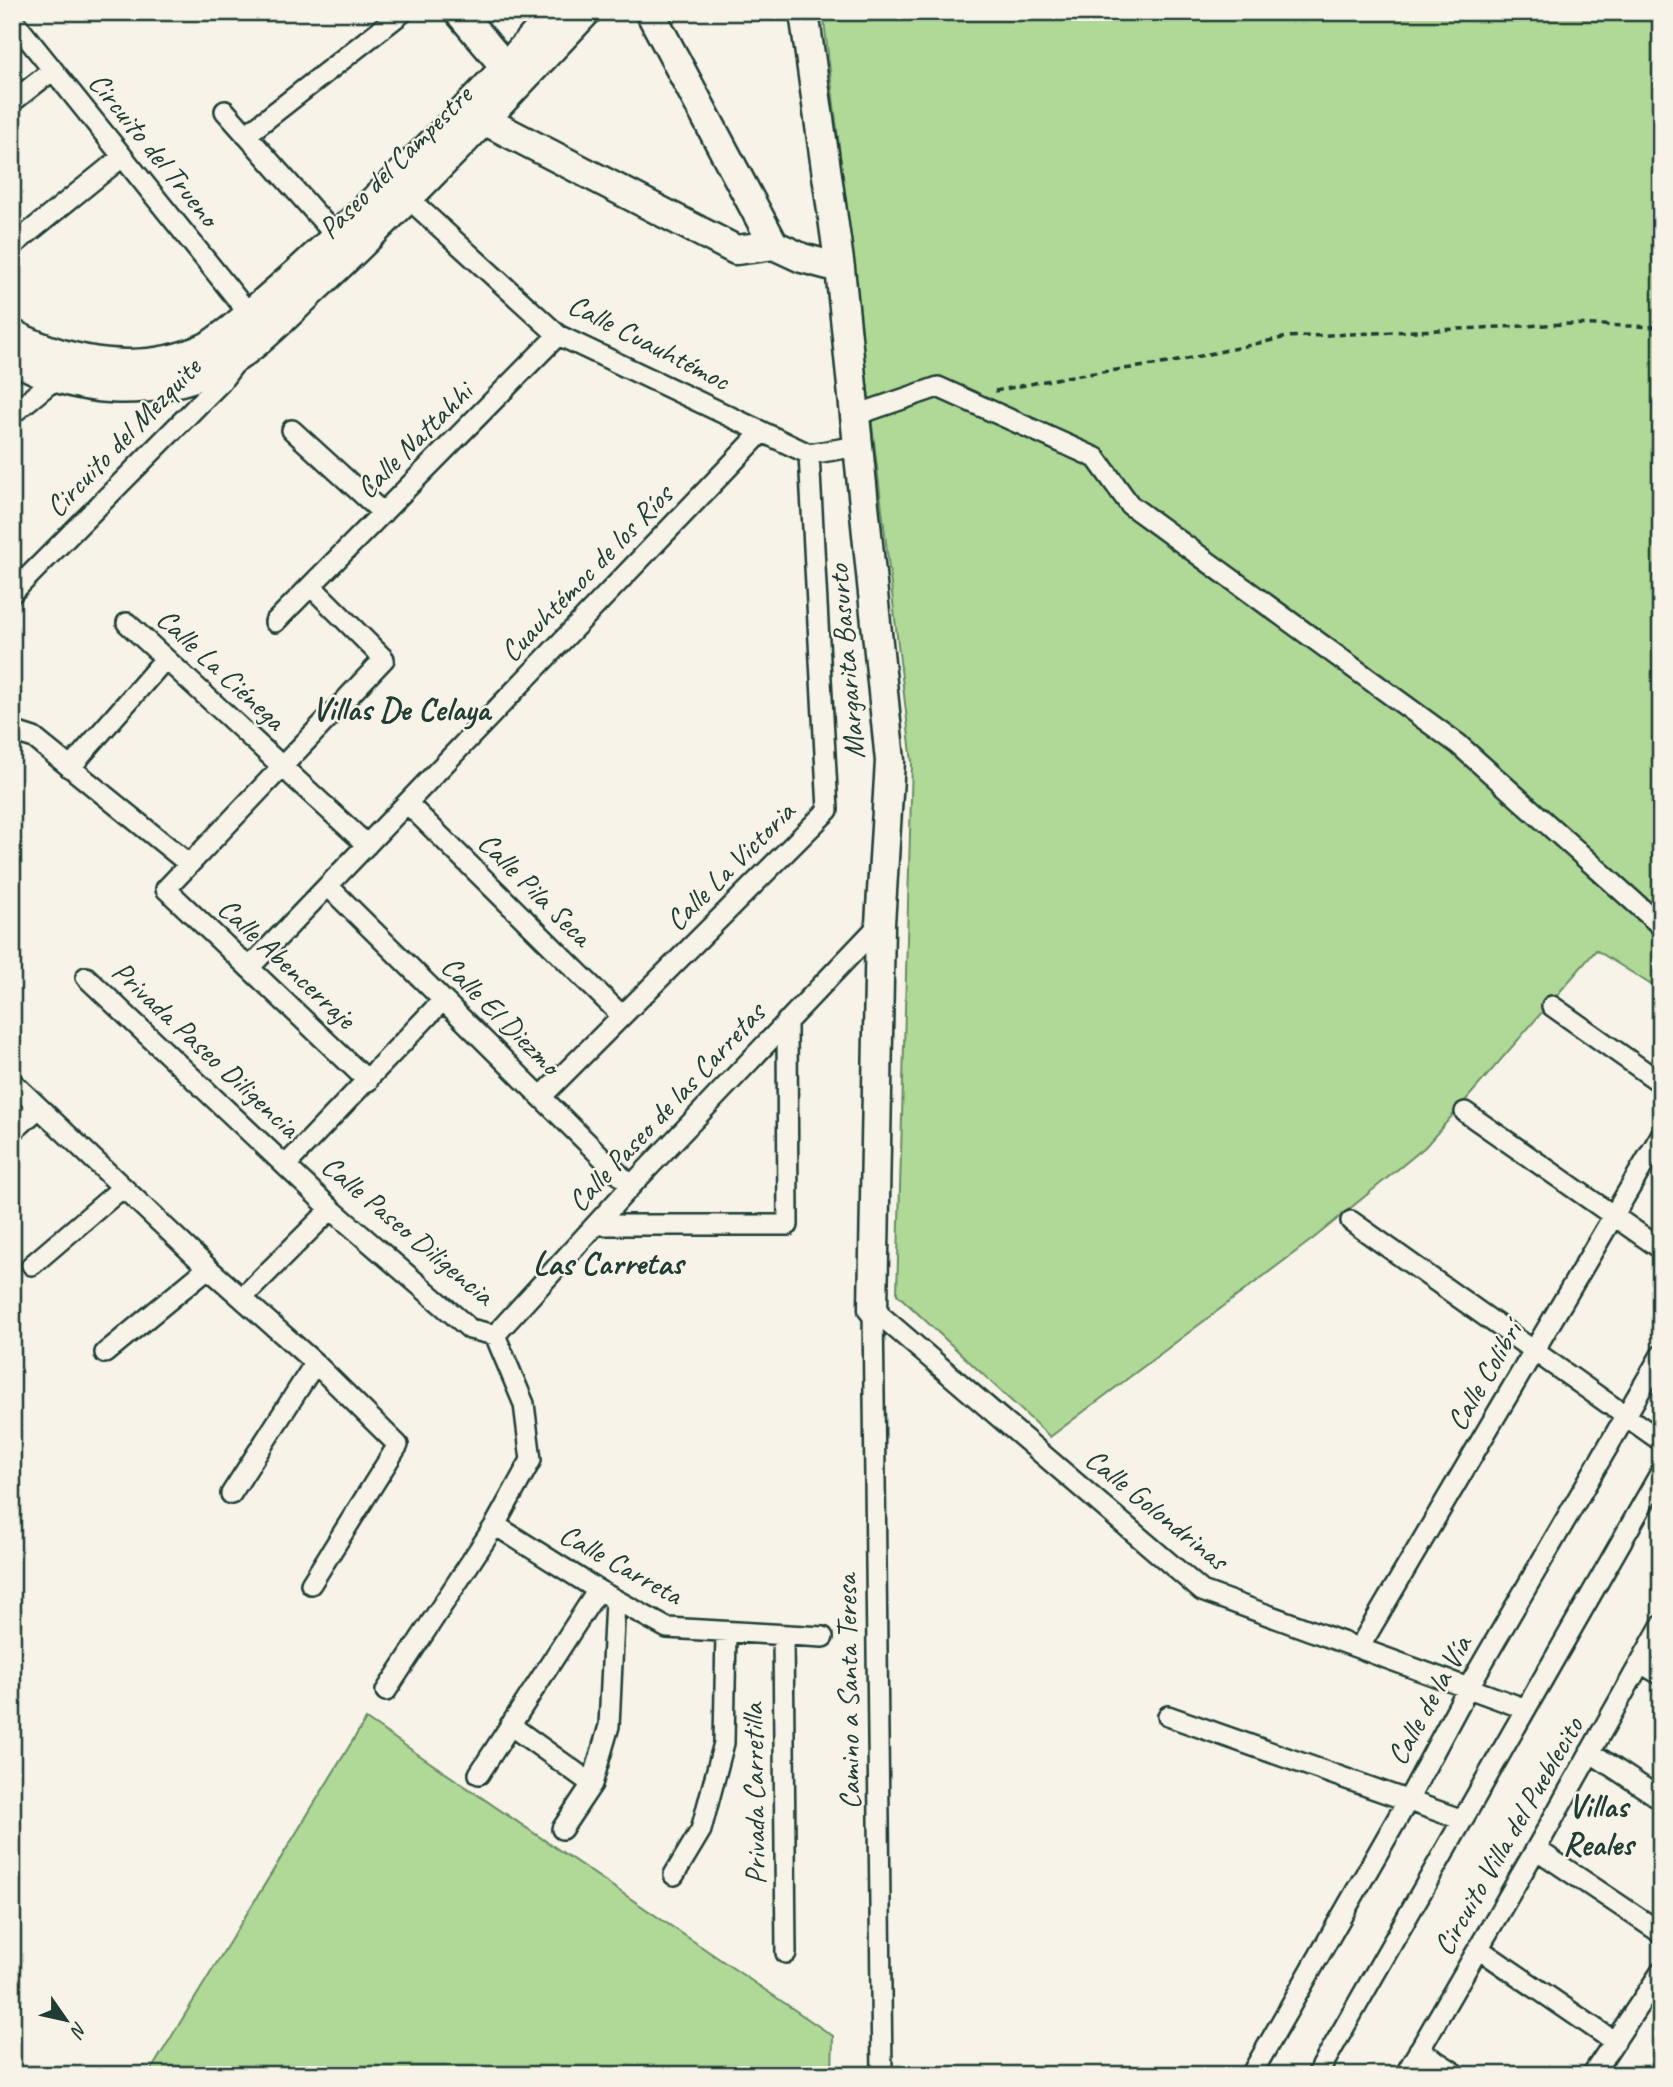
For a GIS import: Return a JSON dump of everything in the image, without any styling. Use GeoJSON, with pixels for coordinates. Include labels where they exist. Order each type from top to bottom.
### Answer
{"type":"FeatureCollection","features":[{"type":"Feature","properties":{"kind":"street"},"geometry":{"type":"LineString","coordinates":[[246,135],[403,12]]}},
{"type":"Feature","properties":{"kind":"street"},"geometry":{"type":"LineString","coordinates":[[459,12],[513,76]]}},
{"type":"Feature","properties":{"kind":"street","name":"Paseo del Campestre"},"geometry":{"type":"LineString","coordinates":[[12,334],[36,346],[79,359],[106,363],[137,364],[174,359],[209,346],[409,199],[484,120],[555,12]]}},
{"type":"Feature","properties":{"kind":"street","name":"Paseo del Campestre"},"geometry":{"type":"LineString","coordinates":[[12,358],[57,378],[93,388],[138,390],[179,382],[218,368],[264,335],[344,245],[513,76],[586,12]]}},
{"type":"Feature","properties":{"kind":"street"},"geometry":{"type":"LineString","coordinates":[[650,12],[774,245]]}},
{"type":"Feature","properties":{"kind":"street","name":"Margarita Basurto"},"geometry":{"type":"LineString","coordinates":[[804,12],[840,268],[890,761],[880,924],[873,1309]]}},
{"type":"Feature","properties":{"kind":"street","name":"Circuito del Trueno"},"geometry":{"type":"LineString","coordinates":[[12,19],[250,315]]}},
{"type":"Feature","properties":{"kind":"street"},"geometry":{"type":"LineString","coordinates":[[12,102],[52,70]]}},
{"type":"Feature","properties":{"kind":"street"},"geometry":{"type":"LineString","coordinates":[[225,111],[344,245]]}},
{"type":"Feature","properties":{"kind":"street"},"geometry":{"type":"LineString","coordinates":[[484,120],[736,250],[774,245],[802,258],[840,268]]}},
{"type":"Feature","properties":{"kind":"street"},"geometry":{"type":"LineString","coordinates":[[12,246],[122,157]]}},
{"type":"Feature","properties":{"kind":"street","name":"Calle Cuauhtémoc"},"geometry":{"type":"LineString","coordinates":[[409,199],[558,335],[809,454]]}},
{"type":"Feature","properties":{"kind":"street","name":"Calle Nattahhi"},"geometry":{"type":"LineString","coordinates":[[275,622],[558,335]]}},
{"type":"Feature","properties":{"kind":"street","name":"Circuito del Mezquite"},"geometry":{"type":"LineString","coordinates":[[15,584],[220,383],[244,350]]}},
{"type":"Feature","properties":{"kind":"street"},"geometry":{"type":"LineString","coordinates":[[12,414],[79,359]]}},
{"type":"Feature","properties":{"kind":"street"},"geometry":{"type":"LineString","coordinates":[[856,415],[938,387],[1096,458],[1130,505],[1458,744],[1661,926]]}},
{"type":"Feature","properties":{"kind":"street"},"geometry":{"type":"LineString","coordinates":[[292,430],[383,513]]}},
{"type":"Feature","properties":{"kind":"street","name":"Cuauhtémoc de los Ríos"},"geometry":{"type":"LineString","coordinates":[[249,968],[762,432]]}},
{"type":"Feature","properties":{"kind":"street"},"geometry":{"type":"LineString","coordinates":[[809,454],[859,446]]}},
{"type":"Feature","properties":{"kind":"street","name":"Calle La Victoria"},"geometry":{"type":"LineString","coordinates":[[541,1097],[828,810],[809,454]]}},
{"type":"Feature","properties":{"kind":"street"},"geometry":{"type":"LineString","coordinates":[[12,731],[34,738],[188,864],[284,767],[384,659],[311,586]]}},
{"type":"Feature","properties":{"kind":"street","name":"Calle La Ciénega"},"geometry":{"type":"LineString","coordinates":[[127,623],[367,845]]}},
{"type":"Feature","properties":{"kind":"street"},"geometry":{"type":"LineString","coordinates":[[70,768],[165,659]]}},
{"type":"Feature","properties":{"kind":"street","name":"Calle Pila Seca"},"geometry":{"type":"LineString","coordinates":[[407,803],[622,1016]]}},
{"type":"Feature","properties":{"kind":"street","name":"Calle Abencerraje"},"geometry":{"type":"LineString","coordinates":[[188,864],[166,889],[368,1080]]}},
{"type":"Feature","properties":{"kind":"street","name":"Calle El Diezmo"},"geometry":{"type":"LineString","coordinates":[[328,886],[631,1186]]}},
{"type":"Feature","properties":{"kind":"street","name":"Calle Paseo de las Carretas"},"geometry":{"type":"LineString","coordinates":[[495,1335],[631,1186],[880,924]]}},
{"type":"Feature","properties":{"kind":"street","name":"Privada Paseo Diligencia"},"geometry":{"type":"LineString","coordinates":[[86,977],[286,1165]]}},
{"type":"Feature","properties":{"kind":"street"},"geometry":{"type":"LineString","coordinates":[[286,1165],[443,1000]]}},
{"type":"Feature","properties":{"kind":"street"},"geometry":{"type":"LineString","coordinates":[[1552,1006],[1661,1083]]}},
{"type":"Feature","properties":{"kind":"street"},"geometry":{"type":"LineString","coordinates":[[596,1225],[788,1225],[787,1021]]}},
{"type":"Feature","properties":{"kind":"street"},"geometry":{"type":"LineString","coordinates":[[12,1082],[208,1268],[316,1363],[398,1445],[311,1584]]}},
{"type":"Feature","properties":{"kind":"street"},"geometry":{"type":"LineString","coordinates":[[12,1132],[39,1108]]}},
{"type":"Feature","properties":{"kind":"street"},"geometry":{"type":"LineString","coordinates":[[1465,1112],[1661,1249]]}},
{"type":"Feature","properties":{"kind":"street","name":"Calle Colibrí"},"geometry":{"type":"LineString","coordinates":[[1359,1648],[1661,1135]]}},
{"type":"Feature","properties":{"kind":"street","name":"Calle Paseo Diligencia"},"geometry":{"type":"LineString","coordinates":[[286,1165],[331,1209],[470,1329],[495,1335]]}},
{"type":"Feature","properties":{"kind":"street"},"geometry":{"type":"LineString","coordinates":[[32,1265],[122,1188]]}},
{"type":"Feature","properties":{"kind":"street"},"geometry":{"type":"LineString","coordinates":[[242,1298],[331,1209]]}},
{"type":"Feature","properties":{"kind":"street"},"geometry":{"type":"LineString","coordinates":[[1351,1220],[1661,1441]]}},
{"type":"Feature","properties":{"kind":"street"},"geometry":{"type":"LineString","coordinates":[[105,1353],[208,1268]]}},
{"type":"Feature","properties":{"kind":"street","name":"Calle Golondrinas"},"geometry":{"type":"LineString","coordinates":[[873,1309],[1202,1591],[1526,1709]]}},
{"type":"Feature","properties":{"kind":"street","name":"Camino a Santa Teresa"},"geometry":{"type":"LineString","coordinates":[[873,1309],[883,2075]]}},
{"type":"Feature","properties":{"kind":"street"},"geometry":{"type":"LineString","coordinates":[[386,1691],[495,1525],[531,1460],[524,1404],[495,1335]]}},
{"type":"Feature","properties":{"kind":"street","name":"Calle de la Vía"},"geometry":{"type":"LineString","coordinates":[[1251,2075],[1408,1800],[1468,1688],[1661,1355]]}},
{"type":"Feature","properties":{"kind":"street"},"geometry":{"type":"LineString","coordinates":[[232,1494],[316,1363]]}},
{"type":"Feature","properties":{"kind":"street"},"geometry":{"type":"LineString","coordinates":[[1317,2075],[1661,1472]]}},
{"type":"Feature","properties":{"kind":"street","name":"Calle Carreta"},"geometry":{"type":"LineString","coordinates":[[495,1525],[606,1595],[667,1628],[823,1637]]}},
{"type":"Feature","properties":{"kind":"street"},"geometry":{"type":"LineString","coordinates":[[479,1774],[510,1726],[606,1595]]}},
{"type":"Feature","properties":{"kind":"street"},"geometry":{"type":"LineString","coordinates":[[562,1829],[592,1784],[609,1726],[606,1595]]}},
{"type":"Feature","properties":{"kind":"street","name":"Circuito Villa del Pueblecito"},"geometry":{"type":"LineString","coordinates":[[1405,2075],[1661,1626]]}},
{"type":"Feature","properties":{"kind":"street"},"geometry":{"type":"LineString","coordinates":[[674,1875],[701,1830],[724,1744],[726,1632]]}},
{"type":"Feature","properties":{"kind":"street","name":"Privada Carretilla"},"geometry":{"type":"LineString","coordinates":[[783,1635],[786,1952]]}},
{"type":"Feature","properties":{"kind":"street"},"geometry":{"type":"LineString","coordinates":[[1641,1663],[1661,1675]]}},
{"type":"Feature","properties":{"kind":"street"},"geometry":{"type":"LineString","coordinates":[[1168,1716],[1463,1821]]}},
{"type":"Feature","properties":{"kind":"street"},"geometry":{"type":"LineString","coordinates":[[510,1726],[592,1784]]}},
{"type":"Feature","properties":{"kind":"street"},"geometry":{"type":"LineString","coordinates":[[1590,1752],[1661,1800]]}},
{"type":"Feature","properties":{"kind":"street"},"geometry":{"type":"LineString","coordinates":[[1536,1849],[1661,1933]]}},
{"type":"Feature","properties":{"kind":"street"},"geometry":{"type":"LineString","coordinates":[[1479,1949],[1615,2042]]}},
{"type":"Feature","properties":{"kind":"street"},"geometry":{"type":"LineString","coordinates":[[1592,2075],[1661,1972]]}},
{"type":"Feature","properties":{"kind":"street"},"geometry":{"type":"LineString","coordinates":[[1419,2050],[1458,2075]]}},
{"type":"Feature","properties":{"kind":"path"},"geometry":{"type":"LineString","coordinates":[[962,398],[1065,377],[1167,363],[1287,337],[1566,324],[1661,327]]}},
{"type":"Feature","properties":{"kind":"green space"},"geometry":{"type":"Polygon","coordinates":[[[823,12],[1661,12],[1661,991],[1596,950],[1425,1147],[1314,1238],[1050,1437],[897,1294],[912,762],[823,12]]]}},
{"type":"Feature","properties":{"kind":"green space"},"geometry":{"type":"Polygon","coordinates":[[[366,1719],[833,2036],[832,2075],[148,2075],[366,1719]]]}},
{"type":"Feature","properties":{"kind":"district","name":"Villas De Celaya"},"geometry":{"type":"Point","coordinates":[401,708]}},
{"type":"Feature","properties":{"kind":"district","name":"Las Carretas"},"geometry":{"type":"Point","coordinates":[608,1262]}},
{"type":"Feature","properties":{"kind":"district","name":"Villas Reales"},"geometry":{"type":"Point","coordinates":[1598,1824]}}]}
